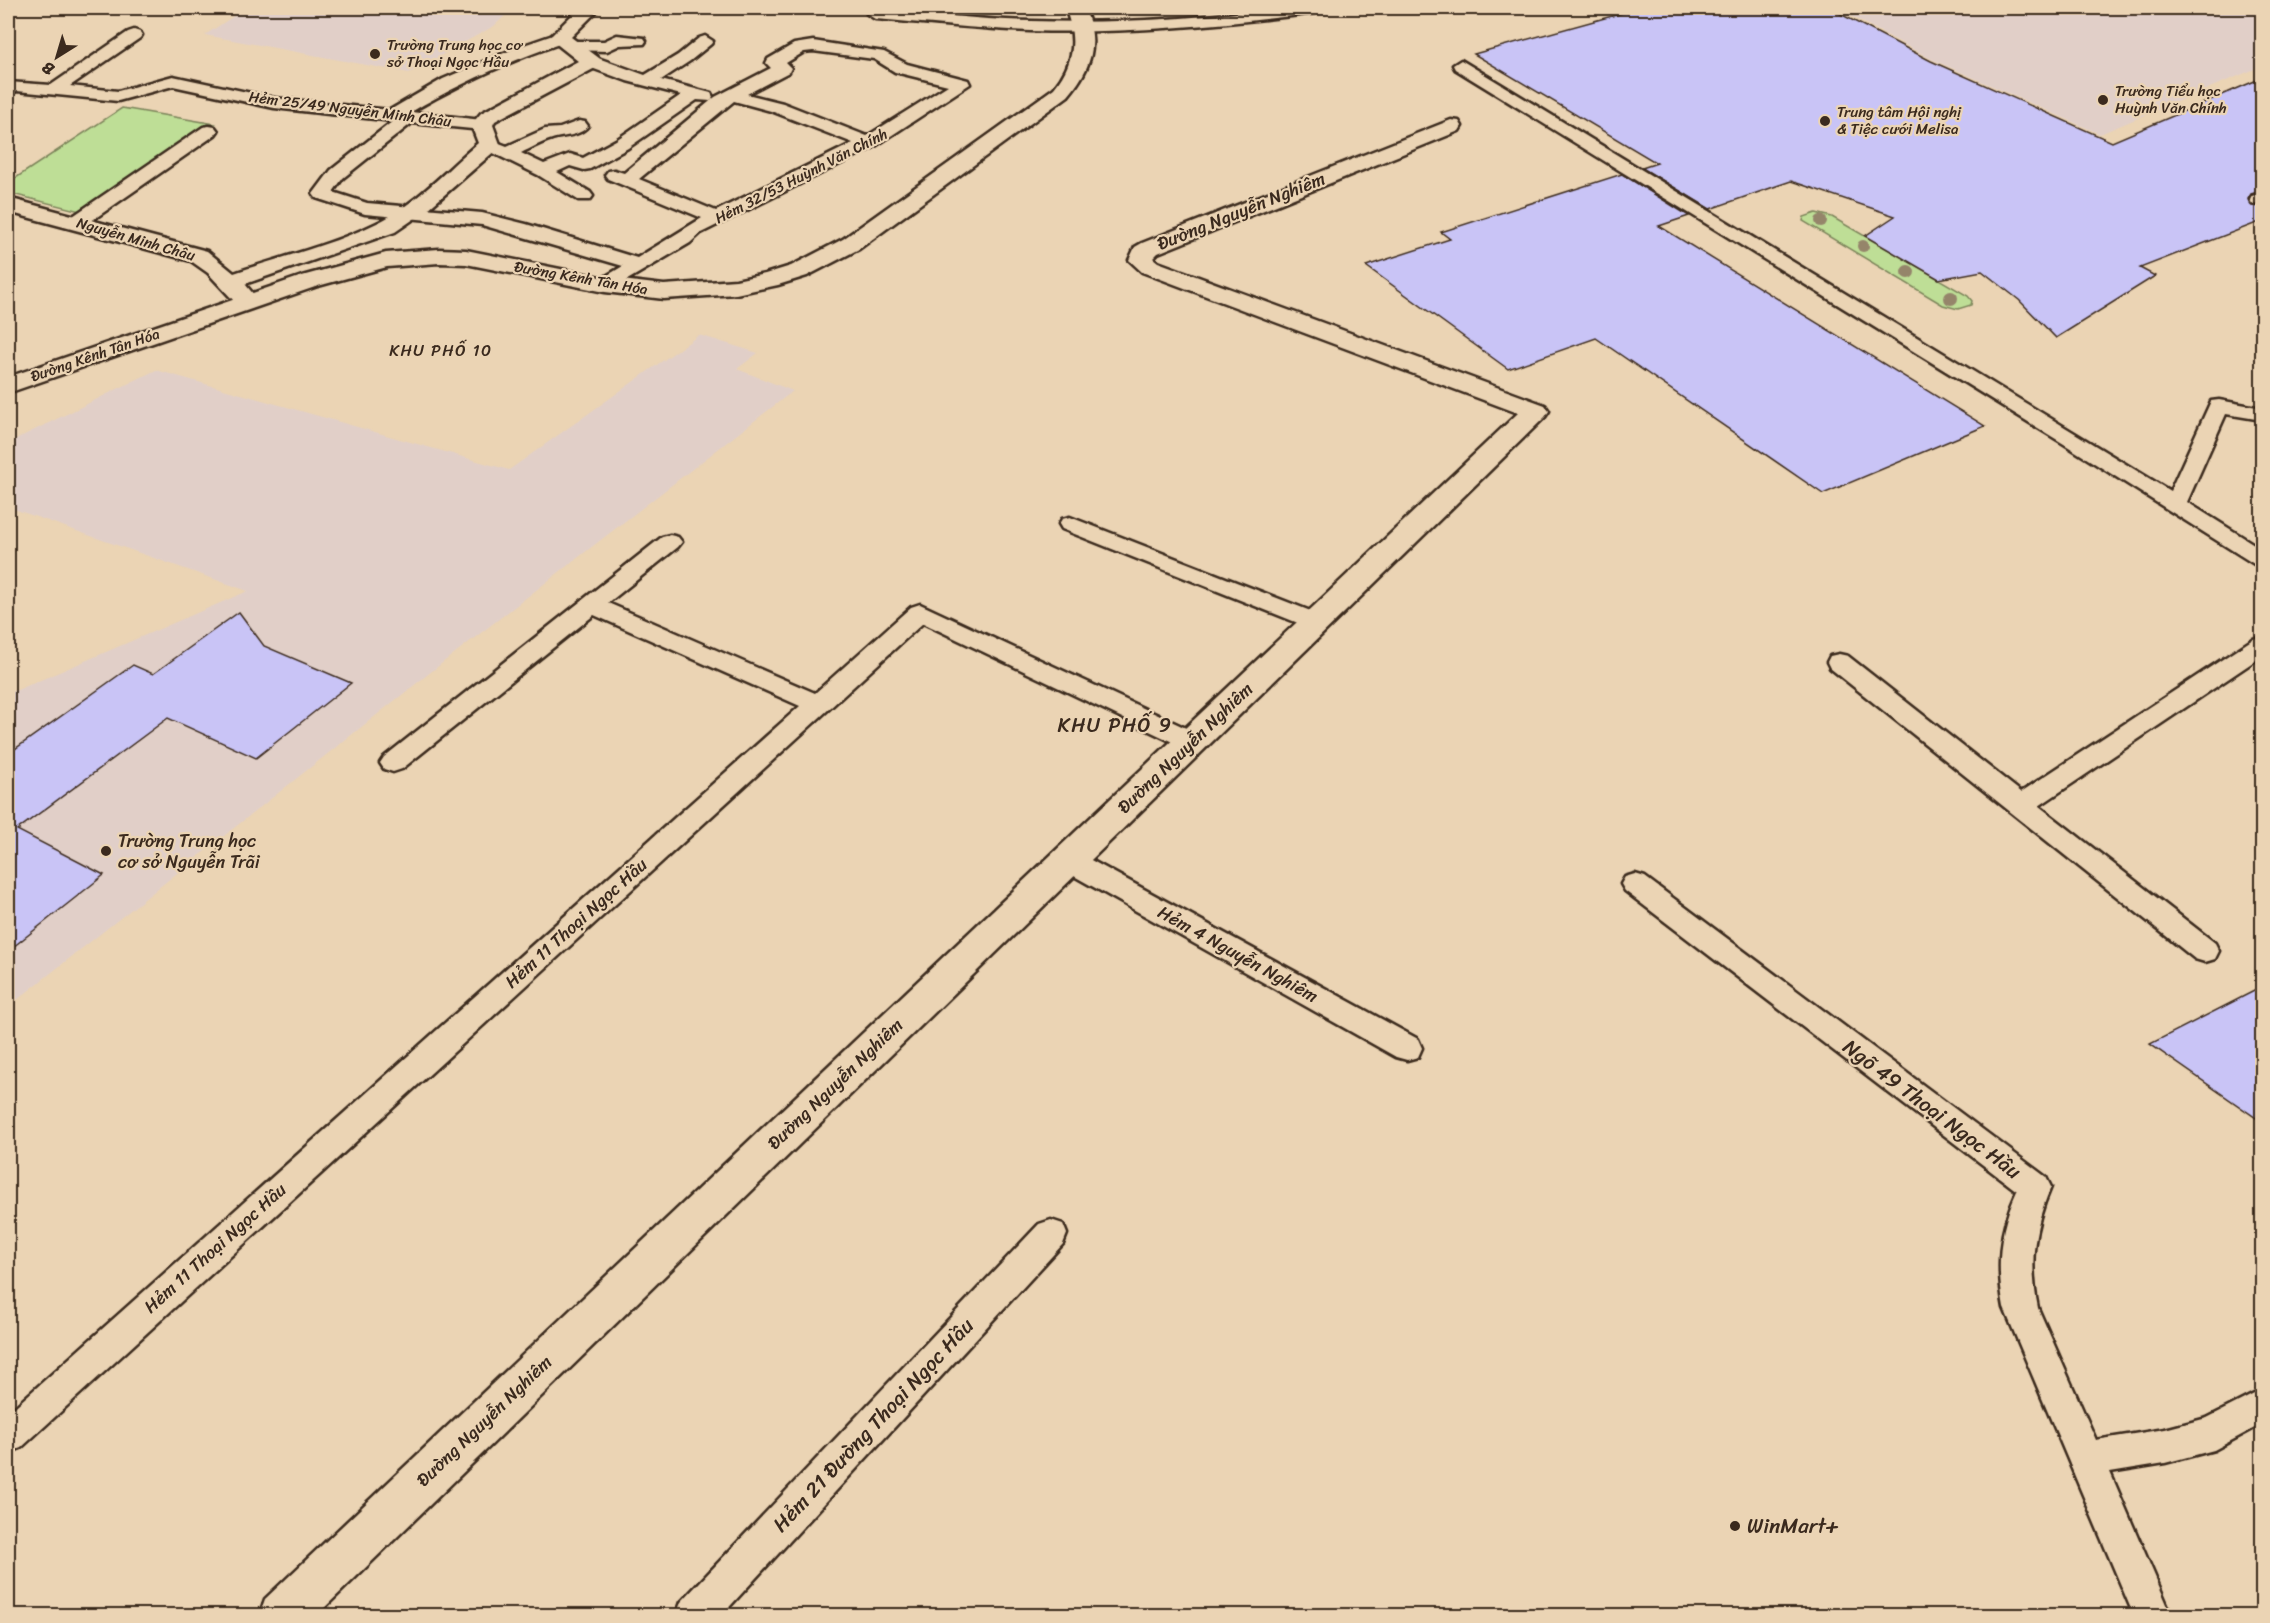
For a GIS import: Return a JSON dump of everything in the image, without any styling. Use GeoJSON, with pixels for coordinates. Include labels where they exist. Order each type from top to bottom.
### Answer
{"type":"FeatureCollection","features":[{"type":"Feature","properties":{"kind":"street"},"geometry":{"type":"LineString","coordinates":[[229,282],[374,233],[409,213],[493,140],[488,117],[592,62],[564,42],[590,8]]}},
{"type":"Feature","properties":{"kind":"street","name":"Đường Kênh Tân Hóa"},"geometry":{"type":"LineString","coordinates":[[8,385],[335,273],[409,257],[466,257],[605,285],[664,292],[736,287],[780,277],[825,259],[851,244],[1055,97],[1077,71],[1084,43],[1079,17]]}},
{"type":"Feature","properties":{"kind":"street","name":"Đường Nguyễn Nghiêm"},"geometry":{"type":"LineString","coordinates":[[282,1616],[1536,411],[1150,267],[1140,257],[1150,248],[1451,126]]}},
{"type":"Feature","properties":{"kind":"street","name":"Nguyễn Minh Châu"},"geometry":{"type":"LineString","coordinates":[[8,205],[199,256],[216,268],[248,302]]}},
{"type":"Feature","properties":{"kind":"lane"},"geometry":{"type":"LineString","coordinates":[[875,14],[1214,20],[1316,8]]}},
{"type":"Feature","properties":{"kind":"lane"},"geometry":{"type":"LineString","coordinates":[[54,90],[134,35]]}},
{"type":"Feature","properties":{"kind":"lane"},"geometry":{"type":"LineString","coordinates":[[638,41],[617,40],[607,46],[564,42],[524,50],[448,83],[401,116],[338,174],[322,194],[365,208],[482,219],[639,265]]}},
{"type":"Feature","properties":{"kind":"lane"},"geometry":{"type":"LineString","coordinates":[[647,81],[684,58],[705,41]]}},
{"type":"Feature","properties":{"kind":"lane","name":"Hẻm 32/53 Huỳnh Văn Chính"},"geometry":{"type":"LineString","coordinates":[[605,285],[683,239],[694,229],[868,143],[962,84],[901,68],[878,55],[813,46],[800,47],[774,63],[783,68],[726,98]]}},
{"type":"Feature","properties":{"kind":"lane"},"geometry":{"type":"LineString","coordinates":[[592,62],[694,94],[777,107],[868,143]]}},
{"type":"Feature","properties":{"kind":"lane"},"geometry":{"type":"LineString","coordinates":[[1461,65],[2072,439],[2262,559]]}},
{"type":"Feature","properties":{"kind":"lane","name":"Hẻm 25/49 Nguyễn Minh Châu"},"geometry":{"type":"LineString","coordinates":[[8,90],[13,86],[118,96],[173,81],[274,103],[401,116],[493,140]]}},
{"type":"Feature","properties":{"kind":"lane"},"geometry":{"type":"LineString","coordinates":[[584,165],[622,144],[694,94]]}},
{"type":"Feature","properties":{"kind":"lane"},"geometry":{"type":"LineString","coordinates":[[627,180],[726,98]]}},
{"type":"Feature","properties":{"kind":"lane"},"geometry":{"type":"LineString","coordinates":[[493,140],[563,133],[579,126]]}},
{"type":"Feature","properties":{"kind":"lane"},"geometry":{"type":"LineString","coordinates":[[77,222],[209,131]]}},
{"type":"Feature","properties":{"kind":"lane"},"geometry":{"type":"LineString","coordinates":[[493,140],[584,196]]}},
{"type":"Feature","properties":{"kind":"lane"},"geometry":{"type":"LineString","coordinates":[[544,171],[570,159],[718,218]]}},
{"type":"Feature","properties":{"kind":"lane"},"geometry":{"type":"LineString","coordinates":[[2175,504],[2219,406],[2262,414]]}},
{"type":"Feature","properties":{"kind":"lane"},"geometry":{"type":"LineString","coordinates":[[1070,524],[1317,622]]}},
{"type":"Feature","properties":{"kind":"lane"},"geometry":{"type":"LineString","coordinates":[[393,763],[670,542]]}},
{"type":"Feature","properties":{"kind":"lane"},"geometry":{"type":"LineString","coordinates":[[591,605],[817,704]]}},
{"type":"Feature","properties":{"kind":"lane","name":"Hẻm 11 Thoại Ngọc Hầu"},"geometry":{"type":"LineString","coordinates":[[8,1436],[920,612],[1192,741]]}},
{"type":"Feature","properties":{"kind":"lane"},"geometry":{"type":"LineString","coordinates":[[2020,805],[2262,645]]}},
{"type":"Feature","properties":{"kind":"lane"},"geometry":{"type":"LineString","coordinates":[[1839,662],[2205,951]]}},
{"type":"Feature","properties":{"kind":"lane","name":"Hẻm 4 Nguyễn Nghiêm"},"geometry":{"type":"LineString","coordinates":[[1068,860],[1407,1048]]}},
{"type":"Feature","properties":{"kind":"lane","name":"Ngõ 49 Thoại Ngọc Hầu"},"geometry":{"type":"LineString","coordinates":[[1635,884],[2035,1187],[2019,1226],[2014,1265],[2021,1308],[2153,1616]]}},
{"type":"Feature","properties":{"kind":"lane","name":"Hẻm 21 Đường Thoại Ngọc Hầu"},"geometry":{"type":"LineString","coordinates":[[694,1616],[1051,1234]]}},
{"type":"Feature","properties":{"kind":"lane"},"geometry":{"type":"LineString","coordinates":[[2086,1459],[2165,1446],[2214,1432],[2262,1406]]}},
{"type":"Feature","properties":{"kind":"shaded area","name":"Trường Trung học cơ sở Thoại Ngọc Hầu"},"geometry":{"type":"Polygon","coordinates":[[[246,8],[513,8],[494,26],[409,73],[205,35],[246,8]]]}},
{"type":"Feature","properties":{"kind":"shaded area","name":"Trường Tiểu học Huỳnh Văn Chính"},"geometry":{"type":"Polygon","coordinates":[[[1836,8],[2262,8],[2262,66],[2100,134],[1931,59],[1836,8]]]}},
{"type":"Feature","properties":{"kind":"shaded area"},"geometry":{"type":"Polygon","coordinates":[[[699,335],[758,353],[737,369],[793,391],[446,660],[8,1007],[8,694],[248,591],[8,507],[8,443],[156,370],[509,470],[699,335]]]}},
{"type":"Feature","properties":{"kind":"green space"},"geometry":{"type":"Polygon","coordinates":[[[122,108],[215,124],[84,212],[8,193],[8,183],[122,108]]]}},
{"type":"Feature","properties":{"kind":"green space"},"geometry":{"type":"Polygon","coordinates":[[[1816,213],[1832,217],[1968,296],[1972,301],[1971,305],[1958,309],[1943,305],[1803,221],[1804,217],[1816,213]]]}},
{"type":"Feature","properties":{"kind":"building","name":"Trung tâm Hội nghị & Tiệc cưới Melisa"},"geometry":{"type":"Polygon","coordinates":[[[1641,8],[1829,8],[1931,61],[2112,142],[2262,78],[2262,191],[2251,194],[2248,199],[2252,206],[2262,207],[2262,221],[2140,268],[2155,276],[2056,338],[2019,300],[1982,271],[1939,279],[1865,236],[1895,216],[1791,181],[1710,209],[1642,168],[1657,163],[1474,54],[1641,8]]]}},
{"type":"Feature","properties":{"kind":"building"},"geometry":{"type":"Polygon","coordinates":[[[1622,174],[1689,216],[1659,226],[1985,426],[1823,494],[1596,338],[1508,369],[1366,266],[1450,239],[1441,232],[1622,174]]]}},
{"type":"Feature","properties":{"kind":"building"},"geometry":{"type":"Polygon","coordinates":[[[239,612],[264,646],[351,683],[256,758],[168,718],[17,830],[104,875],[8,951],[8,754],[133,665],[153,674],[239,612]]]}},
{"type":"Feature","properties":{"kind":"building"},"geometry":{"type":"Polygon","coordinates":[[[2262,987],[2262,1122],[2150,1044],[2262,987]]]}},
{"type":"Feature","properties":{"kind":"place","name":"Trường Trung học cơ sở Thoại Ngọc Hầu"},"geometry":{"type":"Point","coordinates":[375,54]}},
{"type":"Feature","properties":{"kind":"place","name":"Trường Tiểu học Huỳnh Văn Chính"},"geometry":{"type":"Point","coordinates":[2103,100]}},
{"type":"Feature","properties":{"kind":"place","name":"Trung tâm Hội nghị & Tiệc cưới Melisa"},"geometry":{"type":"Point","coordinates":[1825,121]}},
{"type":"Feature","properties":{"kind":"place","name":"Trường Trung học cơ sở Nguyễn Trãi"},"geometry":{"type":"Point","coordinates":[106,851]}},
{"type":"Feature","properties":{"kind":"place","name":"WinMart+"},"geometry":{"type":"Point","coordinates":[1735,1526]}},
{"type":"Feature","properties":{"kind":"district","name":"KHU PHỐ 10"},"geometry":{"type":"Point","coordinates":[441,350]}},
{"type":"Feature","properties":{"kind":"district","name":"KHU PHỐ 9"},"geometry":{"type":"Point","coordinates":[1115,725]}}]}
